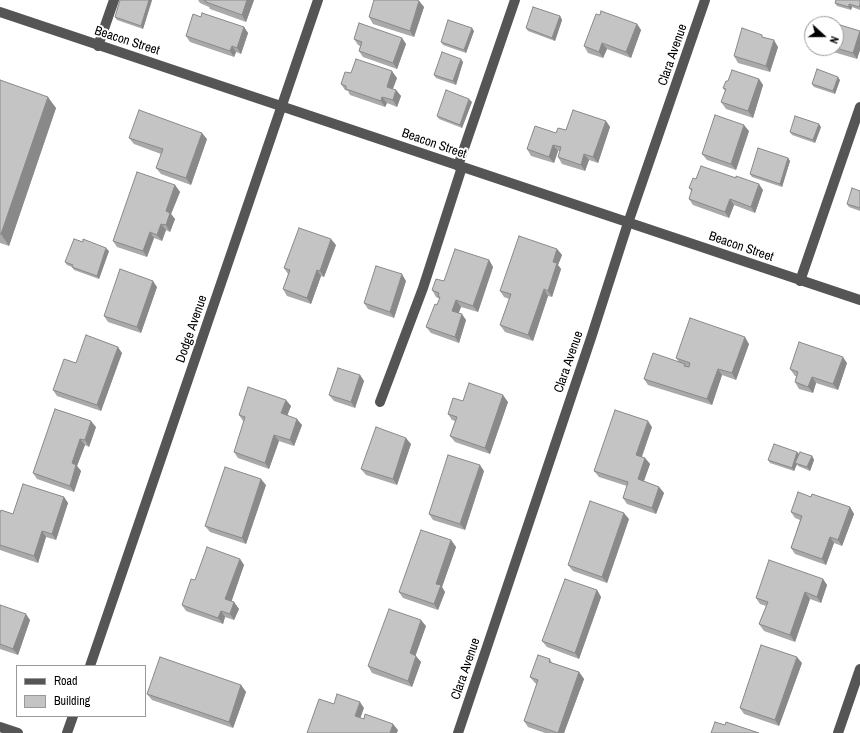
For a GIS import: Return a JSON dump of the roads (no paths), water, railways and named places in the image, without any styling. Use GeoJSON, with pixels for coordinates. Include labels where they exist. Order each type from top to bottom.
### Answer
{"type":"FeatureCollection","features":[{"type":"Feature","properties":{"kind":"street"},"geometry":{"type":"LineString","coordinates":[[98,46],[114,0]]}},
{"type":"Feature","properties":{"kind":"street","name":"Dodge Avenue"},"geometry":{"type":"LineString","coordinates":[[90,665],[318,0]]}},
{"type":"Feature","properties":{"kind":"street"},"geometry":{"type":"LineString","coordinates":[[380,402],[423,288],[460,166],[515,0]]}},
{"type":"Feature","properties":{"kind":"street","name":"Clara Avenue"},"geometry":{"type":"LineString","coordinates":[[458,733],[591,338],[628,223],[705,0]]}},
{"type":"Feature","properties":{"kind":"street","name":"Beacon Street"},"geometry":{"type":"LineString","coordinates":[[0,12],[860,300]]}},
{"type":"Feature","properties":{"kind":"street"},"geometry":{"type":"LineString","coordinates":[[800,281],[860,107]]}},
{"type":"Feature","properties":{"kind":"street"},"geometry":{"type":"LineString","coordinates":[[838,733],[860,669]]}},
{"type":"Feature","properties":{"kind":"street"},"geometry":{"type":"LineString","coordinates":[[67,733],[73,717]]}},
{"type":"Feature","properties":{"kind":"street"},"geometry":{"type":"LineString","coordinates":[[0,727],[18,733]]}}]}
